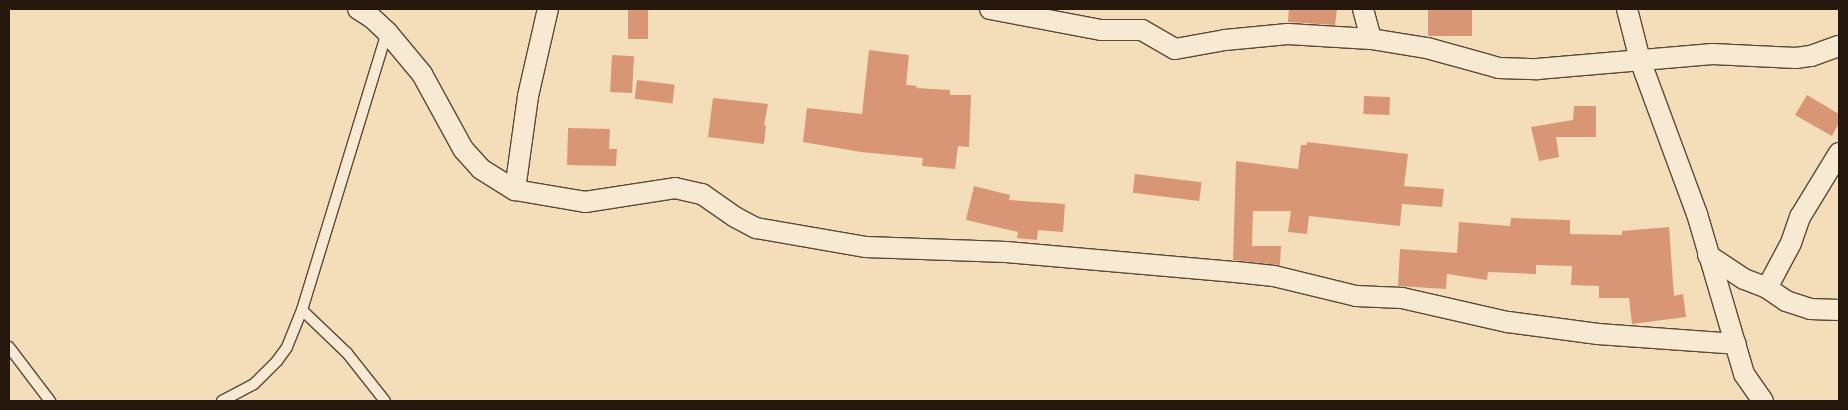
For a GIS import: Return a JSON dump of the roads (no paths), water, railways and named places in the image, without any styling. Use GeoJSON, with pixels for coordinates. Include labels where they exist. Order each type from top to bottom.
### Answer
{"type":"FeatureCollection","features":[{"type":"Feature","properties":{"kind":"street"},"geometry":{"type":"LineString","coordinates":[[358,9],[371,17],[387,32],[422,74],[464,148],[481,169],[515,190],[585,202],[675,188],[702,194],[735,217],[756,228],[866,247],[1006,252],[1274,276],[1356,296],[1402,298],[1508,322],[1598,334],[1736,344]]}},
{"type":"Feature","properties":{"kind":"street"},"geometry":{"type":"LineString","coordinates":[[515,190],[528,96],[548,9]]}},
{"type":"Feature","properties":{"kind":"street"},"geometry":{"type":"LineString","coordinates":[[990,9],[1101,30],[1142,30],[1175,49],[1225,40],[1288,34],[1371,39],[1427,48],[1499,68],[1537,69],[1712,54],[1796,58],[1811,56],[1839,46]]}},
{"type":"Feature","properties":{"kind":"street"},"geometry":{"type":"LineString","coordinates":[[1363,9],[1371,39]]}},
{"type":"Feature","properties":{"kind":"street"},"geometry":{"type":"LineString","coordinates":[[1627,9],[1640,60],[1682,167],[1744,374],[1763,401]]}},
{"type":"Feature","properties":{"kind":"street"},"geometry":{"type":"LineString","coordinates":[[1767,288],[1791,242],[1800,217],[1839,153]]}},
{"type":"Feature","properties":{"kind":"street"},"geometry":{"type":"LineString","coordinates":[[1708,255],[1744,279],[1767,288],[1786,301],[1810,309],[1839,310]]}},
{"type":"Feature","properties":{"kind":"lane"},"geometry":{"type":"LineString","coordinates":[[222,401],[254,384],[278,361],[287,347],[302,310],[361,110],[387,32]]}},
{"type":"Feature","properties":{"kind":"lane"},"geometry":{"type":"LineString","coordinates":[[302,310],[346,353],[386,401]]}},
{"type":"Feature","properties":{"kind":"lane"},"geometry":{"type":"LineString","coordinates":[[9,347],[50,401]]}},
{"type":"Feature","properties":{"kind":"lane"},"geometry":{"type":"LineString","coordinates":[[38,401],[41,390]]}}]}
